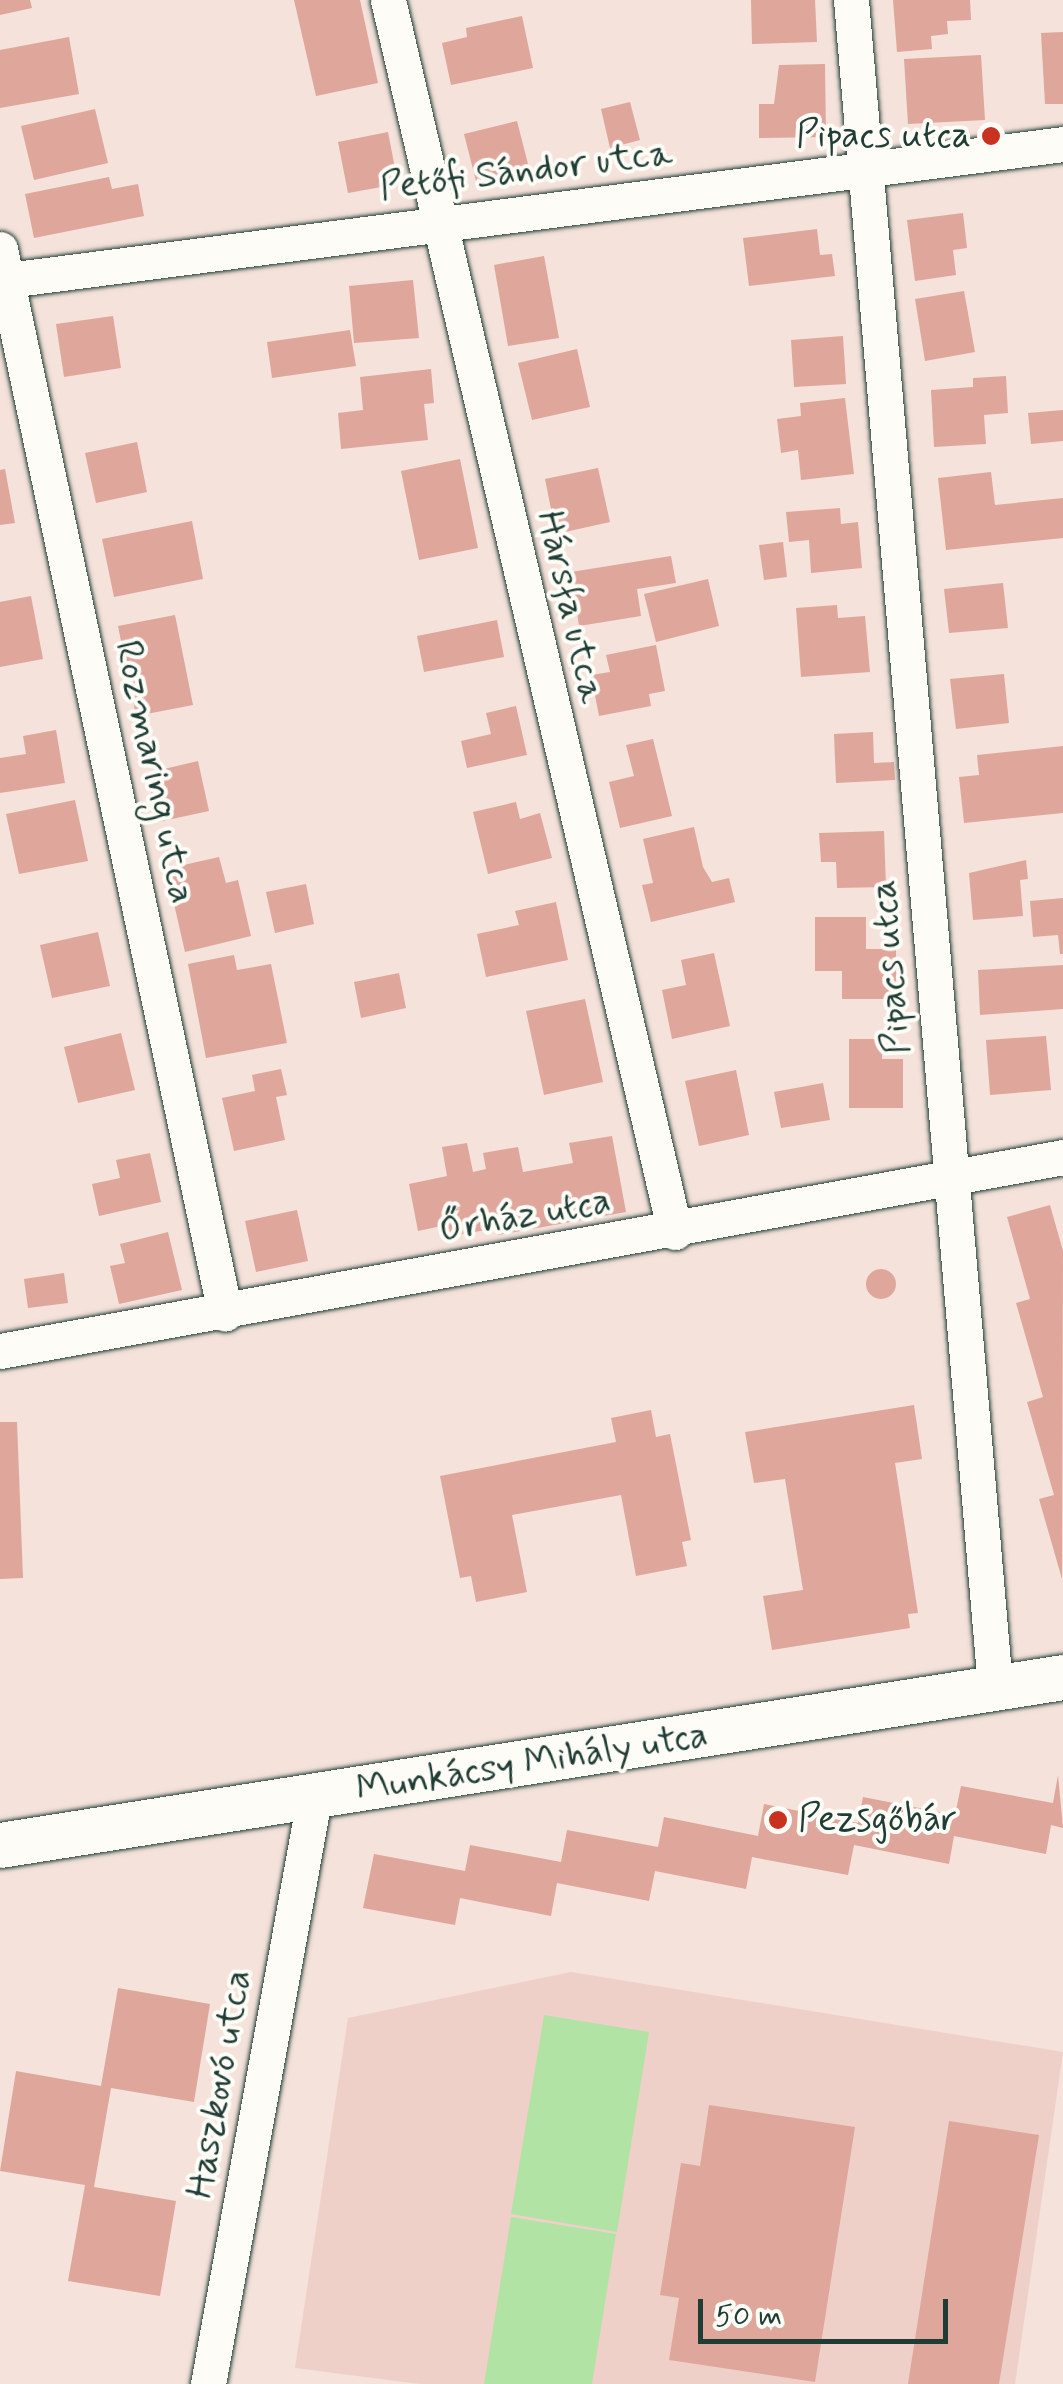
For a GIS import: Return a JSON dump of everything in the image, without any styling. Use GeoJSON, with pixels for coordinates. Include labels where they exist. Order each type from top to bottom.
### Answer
{"type":"FeatureCollection","features":[{"type":"Feature","properties":{"kind":"street","name":"Hársfa utca"},"geometry":{"type":"LineString","coordinates":[[388,0],[436,225],[674,1232]]}},
{"type":"Feature","properties":{"kind":"street","name":"Pipacs utca"},"geometry":{"type":"LineString","coordinates":[[850,0],[996,1688]]}},
{"type":"Feature","properties":{"kind":"street","name":"Petőfi Sándor utca"},"geometry":{"type":"LineString","coordinates":[[2,270],[436,225],[1063,144]]}},
{"type":"Feature","properties":{"kind":"street","name":"Rozmaring utca"},"geometry":{"type":"LineString","coordinates":[[2,270],[225,1313]]}},
{"type":"Feature","properties":{"kind":"street","name":"Őrház utca"},"geometry":{"type":"LineString","coordinates":[[0,1352],[674,1232],[1063,1157]]}},
{"type":"Feature","properties":{"kind":"street","name":"Munkácsy Mihály utca"},"geometry":{"type":"LineString","coordinates":[[0,1844],[314,1799],[1063,1677]]}},
{"type":"Feature","properties":{"kind":"street","name":"Haszkovó utca"},"geometry":{"type":"LineString","coordinates":[[208,2384],[314,1799]]}},
{"type":"Feature","properties":{"kind":"shaded area"},"geometry":{"type":"Polygon","coordinates":[[[571,1972],[1063,2052],[1015,2384],[420,2384],[295,2368],[348,2018],[571,1972]]]}},
{"type":"Feature","properties":{"kind":"green space"},"geometry":{"type":"Polygon","coordinates":[[[544,2015],[649,2032],[617,2232],[511,2214],[544,2015]]]}},
{"type":"Feature","properties":{"kind":"green space"},"geometry":{"type":"Polygon","coordinates":[[[511,2217],[616,2234],[592,2384],[484,2384],[511,2217]]]}},
{"type":"Feature","properties":{"kind":"building"},"geometry":{"type":"Polygon","coordinates":[[[0,0],[30,0],[32,8],[0,15],[0,0]]]}},
{"type":"Feature","properties":{"kind":"building"},"geometry":{"type":"Polygon","coordinates":[[[294,0],[360,0],[378,83],[316,96],[294,0]]]}},
{"type":"Feature","properties":{"kind":"building"},"geometry":{"type":"Polygon","coordinates":[[[751,0],[815,0],[817,42],[752,44],[751,0]]]}},
{"type":"Feature","properties":{"kind":"building"},"geometry":{"type":"Polygon","coordinates":[[[893,0],[970,0],[971,20],[947,21],[948,34],[931,36],[932,49],[897,52],[893,0]]]}},
{"type":"Feature","properties":{"kind":"building"},"geometry":{"type":"Polygon","coordinates":[[[522,16],[533,68],[451,85],[442,43],[467,37],[466,28],[522,16]]]}},
{"type":"Feature","properties":{"kind":"building"},"geometry":{"type":"Polygon","coordinates":[[[1063,32],[1063,104],[1045,104],[1041,33],[1063,32]]]}},
{"type":"Feature","properties":{"kind":"building"},"geometry":{"type":"Polygon","coordinates":[[[69,37],[79,94],[0,108],[0,50],[69,37]]]}},
{"type":"Feature","properties":{"kind":"building"},"geometry":{"type":"Polygon","coordinates":[[[981,55],[985,120],[908,124],[904,59],[981,55]]]}},
{"type":"Feature","properties":{"kind":"building"},"geometry":{"type":"Polygon","coordinates":[[[825,64],[826,137],[759,138],[759,104],[774,104],[779,65],[825,64]]]}},
{"type":"Feature","properties":{"kind":"building"},"geometry":{"type":"Polygon","coordinates":[[[630,102],[640,140],[610,148],[601,109],[630,102]]]}},
{"type":"Feature","properties":{"kind":"building"},"geometry":{"type":"Polygon","coordinates":[[[95,109],[108,163],[34,180],[21,126],[95,109]]]}},
{"type":"Feature","properties":{"kind":"building"},"geometry":{"type":"Polygon","coordinates":[[[517,121],[529,168],[476,181],[464,134],[517,121]]]}},
{"type":"Feature","properties":{"kind":"building"},"geometry":{"type":"Polygon","coordinates":[[[388,132],[398,184],[348,193],[338,142],[388,132]]]}},
{"type":"Feature","properties":{"kind":"building"},"geometry":{"type":"Polygon","coordinates":[[[109,177],[112,189],[138,184],[144,216],[34,238],[25,194],[109,177]]]}},
{"type":"Feature","properties":{"kind":"building"},"geometry":{"type":"Polygon","coordinates":[[[963,213],[967,248],[953,250],[956,275],[915,281],[907,220],[963,213]]]}},
{"type":"Feature","properties":{"kind":"building"},"geometry":{"type":"Polygon","coordinates":[[[817,229],[820,255],[832,254],[835,276],[749,286],[743,238],[817,229]]]}},
{"type":"Feature","properties":{"kind":"building"},"geometry":{"type":"Polygon","coordinates":[[[544,256],[559,338],[508,346],[494,265],[544,256]]]}},
{"type":"Feature","properties":{"kind":"building"},"geometry":{"type":"Polygon","coordinates":[[[413,280],[419,338],[354,343],[349,286],[413,280]]]}},
{"type":"Feature","properties":{"kind":"building"},"geometry":{"type":"Polygon","coordinates":[[[964,291],[975,352],[925,361],[915,299],[964,291]]]}},
{"type":"Feature","properties":{"kind":"building"},"geometry":{"type":"Polygon","coordinates":[[[113,316],[121,368],[64,377],[56,324],[113,316]]]}},
{"type":"Feature","properties":{"kind":"building"},"geometry":{"type":"Polygon","coordinates":[[[350,330],[356,366],[272,378],[267,342],[350,330]]]}},
{"type":"Feature","properties":{"kind":"building"},"geometry":{"type":"Polygon","coordinates":[[[843,336],[846,384],[794,387],[791,340],[843,336]]]}},
{"type":"Feature","properties":{"kind":"building"},"geometry":{"type":"Polygon","coordinates":[[[577,349],[590,407],[532,420],[518,363],[577,349]]]}},
{"type":"Feature","properties":{"kind":"building"},"geometry":{"type":"Polygon","coordinates":[[[431,369],[434,403],[424,404],[428,440],[341,449],[338,413],[363,410],[360,377],[431,369]]]}},
{"type":"Feature","properties":{"kind":"building"},"geometry":{"type":"Polygon","coordinates":[[[1006,376],[1008,413],[984,415],[986,444],[934,447],[931,390],[973,387],[973,378],[1006,376]]]}},
{"type":"Feature","properties":{"kind":"building"},"geometry":{"type":"Polygon","coordinates":[[[845,398],[854,474],[801,480],[798,450],[781,453],[777,419],[801,416],[800,403],[845,398]]]}},
{"type":"Feature","properties":{"kind":"building"},"geometry":{"type":"Polygon","coordinates":[[[1063,410],[1063,441],[1031,444],[1028,413],[1063,410]]]}},
{"type":"Feature","properties":{"kind":"building"},"geometry":{"type":"Polygon","coordinates":[[[137,442],[147,492],[96,503],[85,453],[137,442]]]}},
{"type":"Feature","properties":{"kind":"building"},"geometry":{"type":"Polygon","coordinates":[[[460,459],[478,548],[419,560],[401,471],[460,459]]]}},
{"type":"Feature","properties":{"kind":"building"},"geometry":{"type":"Polygon","coordinates":[[[598,468],[610,522],[556,534],[545,479],[598,468]]]}},
{"type":"Feature","properties":{"kind":"building"},"geometry":{"type":"Polygon","coordinates":[[[5,469],[15,523],[0,525],[0,470],[5,469]]]}},
{"type":"Feature","properties":{"kind":"building"},"geometry":{"type":"Polygon","coordinates":[[[991,472],[995,505],[1063,498],[1063,538],[946,550],[938,478],[991,472]]]}},
{"type":"Feature","properties":{"kind":"building"},"geometry":{"type":"Polygon","coordinates":[[[840,508],[841,524],[858,522],[862,568],[811,573],[809,540],[789,542],[786,512],[840,508]]]}},
{"type":"Feature","properties":{"kind":"building"},"geometry":{"type":"Polygon","coordinates":[[[192,521],[203,579],[114,597],[102,539],[192,521]]]}},
{"type":"Feature","properties":{"kind":"building"},"geometry":{"type":"Polygon","coordinates":[[[783,542],[787,577],[764,580],[759,545],[783,542]]]}},
{"type":"Feature","properties":{"kind":"building"},"geometry":{"type":"Polygon","coordinates":[[[671,556],[676,583],[637,589],[641,616],[579,626],[571,572],[671,556]]]}},
{"type":"Feature","properties":{"kind":"building"},"geometry":{"type":"Polygon","coordinates":[[[708,579],[719,626],[656,642],[644,594],[708,579]]]}},
{"type":"Feature","properties":{"kind":"building"},"geometry":{"type":"Polygon","coordinates":[[[1003,583],[1008,628],[949,633],[944,589],[1003,583]]]}},
{"type":"Feature","properties":{"kind":"building"},"geometry":{"type":"Polygon","coordinates":[[[31,596],[43,659],[0,667],[0,602],[31,596]]]}},
{"type":"Feature","properties":{"kind":"building"},"geometry":{"type":"Polygon","coordinates":[[[837,605],[838,618],[865,616],[870,672],[801,677],[796,608],[837,605]]]}},
{"type":"Feature","properties":{"kind":"building"},"geometry":{"type":"Polygon","coordinates":[[[175,615],[193,705],[136,716],[118,626],[175,615]]]}},
{"type":"Feature","properties":{"kind":"building"},"geometry":{"type":"Polygon","coordinates":[[[497,620],[504,657],[424,672],[417,636],[497,620]]]}},
{"type":"Feature","properties":{"kind":"building"},"geometry":{"type":"Polygon","coordinates":[[[656,645],[665,691],[649,694],[651,706],[599,716],[591,675],[610,672],[606,655],[656,645]]]}},
{"type":"Feature","properties":{"kind":"building"},"geometry":{"type":"Polygon","coordinates":[[[1004,674],[1009,723],[956,729],[950,679],[1004,674]]]}},
{"type":"Feature","properties":{"kind":"building"},"geometry":{"type":"Polygon","coordinates":[[[516,706],[527,755],[467,768],[461,741],[491,734],[486,713],[516,706]]]}},
{"type":"Feature","properties":{"kind":"building"},"geometry":{"type":"Polygon","coordinates":[[[56,730],[65,783],[0,793],[0,758],[26,754],[23,736],[56,730]]]}},
{"type":"Feature","properties":{"kind":"building"},"geometry":{"type":"Polygon","coordinates":[[[873,732],[874,763],[894,762],[895,780],[836,783],[834,734],[873,732]]]}},
{"type":"Feature","properties":{"kind":"building"},"geometry":{"type":"Polygon","coordinates":[[[653,739],[672,816],[620,828],[609,782],[634,776],[626,745],[653,739]]]}},
{"type":"Feature","properties":{"kind":"building"},"geometry":{"type":"Polygon","coordinates":[[[1063,746],[1063,813],[964,823],[959,777],[979,775],[977,755],[1063,746]]]}},
{"type":"Feature","properties":{"kind":"building"},"geometry":{"type":"Polygon","coordinates":[[[198,761],[209,811],[158,822],[147,773],[198,761]]]}},
{"type":"Feature","properties":{"kind":"building"},"geometry":{"type":"Polygon","coordinates":[[[75,800],[88,861],[19,874],[6,814],[75,800]]]}},
{"type":"Feature","properties":{"kind":"building"},"geometry":{"type":"Polygon","coordinates":[[[516,802],[520,819],[540,813],[552,858],[488,874],[473,812],[516,802]]]}},
{"type":"Feature","properties":{"kind":"building"},"geometry":{"type":"Polygon","coordinates":[[[694,827],[703,867],[712,882],[729,878],[735,902],[651,922],[642,885],[653,883],[643,839],[694,827]]]}},
{"type":"Feature","properties":{"kind":"building"},"geometry":{"type":"Polygon","coordinates":[[[884,831],[886,887],[837,888],[836,862],[821,862],[819,833],[884,831]]]}},
{"type":"Feature","properties":{"kind":"building"},"geometry":{"type":"Polygon","coordinates":[[[219,857],[226,883],[238,880],[251,936],[185,952],[166,869],[219,857]]]}},
{"type":"Feature","properties":{"kind":"building"},"geometry":{"type":"Polygon","coordinates":[[[1026,860],[1028,879],[1020,880],[1023,916],[973,920],[969,873],[1026,860]]]}},
{"type":"Feature","properties":{"kind":"building"},"geometry":{"type":"Polygon","coordinates":[[[306,884],[314,924],[275,933],[266,892],[306,884]]]}},
{"type":"Feature","properties":{"kind":"building"},"geometry":{"type":"Polygon","coordinates":[[[1063,898],[1060,954],[1058,935],[1033,937],[1030,901],[1063,898]]]}},
{"type":"Feature","properties":{"kind":"building"},"geometry":{"type":"Polygon","coordinates":[[[556,902],[568,960],[486,977],[477,934],[519,925],[515,911],[556,902]]]}},
{"type":"Feature","properties":{"kind":"building"},"geometry":{"type":"Polygon","coordinates":[[[815,917],[866,917],[866,949],[896,949],[896,999],[842,999],[842,971],[815,971],[815,917]]]}},
{"type":"Feature","properties":{"kind":"building"},"geometry":{"type":"Polygon","coordinates":[[[98,932],[110,986],[52,998],[40,945],[98,932]]]}},
{"type":"Feature","properties":{"kind":"building"},"geometry":{"type":"Polygon","coordinates":[[[714,953],[730,1026],[672,1039],[662,990],[686,985],[681,960],[714,953]]]}},
{"type":"Feature","properties":{"kind":"building"},"geometry":{"type":"Polygon","coordinates":[[[234,955],[237,970],[271,964],[287,1043],[206,1058],[188,964],[234,955]]]}},
{"type":"Feature","properties":{"kind":"building"},"geometry":{"type":"Polygon","coordinates":[[[1063,965],[1063,1009],[980,1015],[978,970],[1063,965]]]}},
{"type":"Feature","properties":{"kind":"building"},"geometry":{"type":"Polygon","coordinates":[[[399,973],[406,1008],[361,1018],[354,982],[399,973]]]}},
{"type":"Feature","properties":{"kind":"building"},"geometry":{"type":"Polygon","coordinates":[[[585,999],[603,1082],[544,1095],[526,1011],[585,999]]]}},
{"type":"Feature","properties":{"kind":"building"},"geometry":{"type":"Polygon","coordinates":[[[121,1033],[135,1090],[78,1103],[64,1047],[121,1033]]]}},
{"type":"Feature","properties":{"kind":"building"},"geometry":{"type":"Polygon","coordinates":[[[1046,1036],[1051,1090],[990,1095],[986,1040],[1046,1036]]]}},
{"type":"Feature","properties":{"kind":"building"},"geometry":{"type":"Polygon","coordinates":[[[849,1039],[883,1039],[882,1059],[903,1059],[903,1108],[849,1108],[849,1039]]]}},
{"type":"Feature","properties":{"kind":"building"},"geometry":{"type":"Polygon","coordinates":[[[281,1069],[287,1095],[276,1097],[285,1140],[234,1151],[222,1098],[255,1091],[252,1075],[281,1069]]]}},
{"type":"Feature","properties":{"kind":"building"},"geometry":{"type":"Polygon","coordinates":[[[736,1070],[749,1135],[699,1146],[685,1081],[736,1070]]]}},
{"type":"Feature","properties":{"kind":"building"},"geometry":{"type":"Polygon","coordinates":[[[823,1083],[830,1120],[781,1128],[774,1092],[823,1083]]]}},
{"type":"Feature","properties":{"kind":"building"},"geometry":{"type":"Polygon","coordinates":[[[612,1136],[626,1212],[498,1235],[497,1228],[447,1237],[446,1225],[418,1231],[409,1184],[447,1176],[442,1147],[467,1143],[473,1172],[486,1169],[483,1153],[518,1147],[523,1172],[573,1163],[569,1143],[612,1136]]]}},
{"type":"Feature","properties":{"kind":"building"},"geometry":{"type":"Polygon","coordinates":[[[150,1153],[161,1202],[99,1216],[92,1184],[120,1178],[116,1160],[150,1153]]]}},
{"type":"Feature","properties":{"kind":"building"},"geometry":{"type":"Polygon","coordinates":[[[1050,1205],[1063,1251],[1062,1579],[1039,1499],[1054,1495],[1027,1402],[1043,1397],[1016,1303],[1030,1299],[1007,1217],[1050,1205]]]}},
{"type":"Feature","properties":{"kind":"building"},"geometry":{"type":"Polygon","coordinates":[[[297,1210],[308,1261],[256,1272],[245,1221],[297,1210]]]}},
{"type":"Feature","properties":{"kind":"building"},"geometry":{"type":"Polygon","coordinates":[[[168,1232],[182,1290],[119,1304],[110,1266],[125,1263],[120,1244],[168,1232]]]}},
{"type":"Feature","properties":{"kind":"building"},"geometry":{"type":"Polygon","coordinates":[[[881,1269],[892,1273],[896,1284],[892,1295],[881,1299],[870,1295],[866,1284],[870,1273],[881,1269]]]}},
{"type":"Feature","properties":{"kind":"building"},"geometry":{"type":"Polygon","coordinates":[[[64,1273],[68,1303],[28,1308],[24,1279],[64,1273]]]}},
{"type":"Feature","properties":{"kind":"building"},"geometry":{"type":"Polygon","coordinates":[[[914,1405],[922,1459],[895,1463],[918,1613],[908,1614],[910,1628],[772,1650],[763,1596],[803,1590],[785,1479],[754,1483],[745,1432],[914,1405]]]}},
{"type":"Feature","properties":{"kind":"building"},"geometry":{"type":"Polygon","coordinates":[[[651,1410],[656,1437],[670,1434],[691,1540],[682,1542],[687,1566],[636,1576],[621,1495],[512,1515],[527,1592],[476,1602],[471,1576],[460,1578],[440,1476],[616,1442],[611,1418],[651,1410]]]}},
{"type":"Feature","properties":{"kind":"building"},"geometry":{"type":"Polygon","coordinates":[[[0,1422],[17,1422],[23,1578],[0,1579],[0,1422]]]}},
{"type":"Feature","properties":{"kind":"building"},"geometry":{"type":"Polygon","coordinates":[[[1058,1775],[1063,1828],[1051,1825],[1046,1854],[954,1836],[949,1864],[854,1845],[848,1875],[752,1857],[746,1889],[655,1871],[649,1901],[557,1883],[551,1916],[460,1898],[455,1925],[363,1908],[374,1854],[465,1871],[470,1845],[561,1862],[567,1830],[658,1847],[664,1817],[758,1836],[764,1804],[858,1823],[863,1797],[955,1815],[961,1786],[1053,1803],[1058,1775]]]}},
{"type":"Feature","properties":{"kind":"building"},"geometry":{"type":"Polygon","coordinates":[[[118,1988],[210,2004],[194,2102],[111,2088],[94,2187],[176,2201],[160,2296],[68,2281],[85,2185],[0,2171],[16,2071],[101,2086],[118,1988]]]}},
{"type":"Feature","properties":{"kind":"building"},"geometry":{"type":"Polygon","coordinates":[[[709,2105],[855,2127],[815,2382],[669,2360],[679,2298],[660,2295],[681,2163],[700,2166],[709,2105]]]}},
{"type":"Feature","properties":{"kind":"building"},"geometry":{"type":"Polygon","coordinates":[[[949,2121],[1039,2135],[999,2384],[908,2384],[949,2121]]]}},
{"type":"Feature","properties":{"kind":"place","name":"Pipacs utca"},"geometry":{"type":"Point","coordinates":[991,136]}},
{"type":"Feature","properties":{"kind":"place","name":"Pezsgőbár"},"geometry":{"type":"Point","coordinates":[778,1820]}}]}
